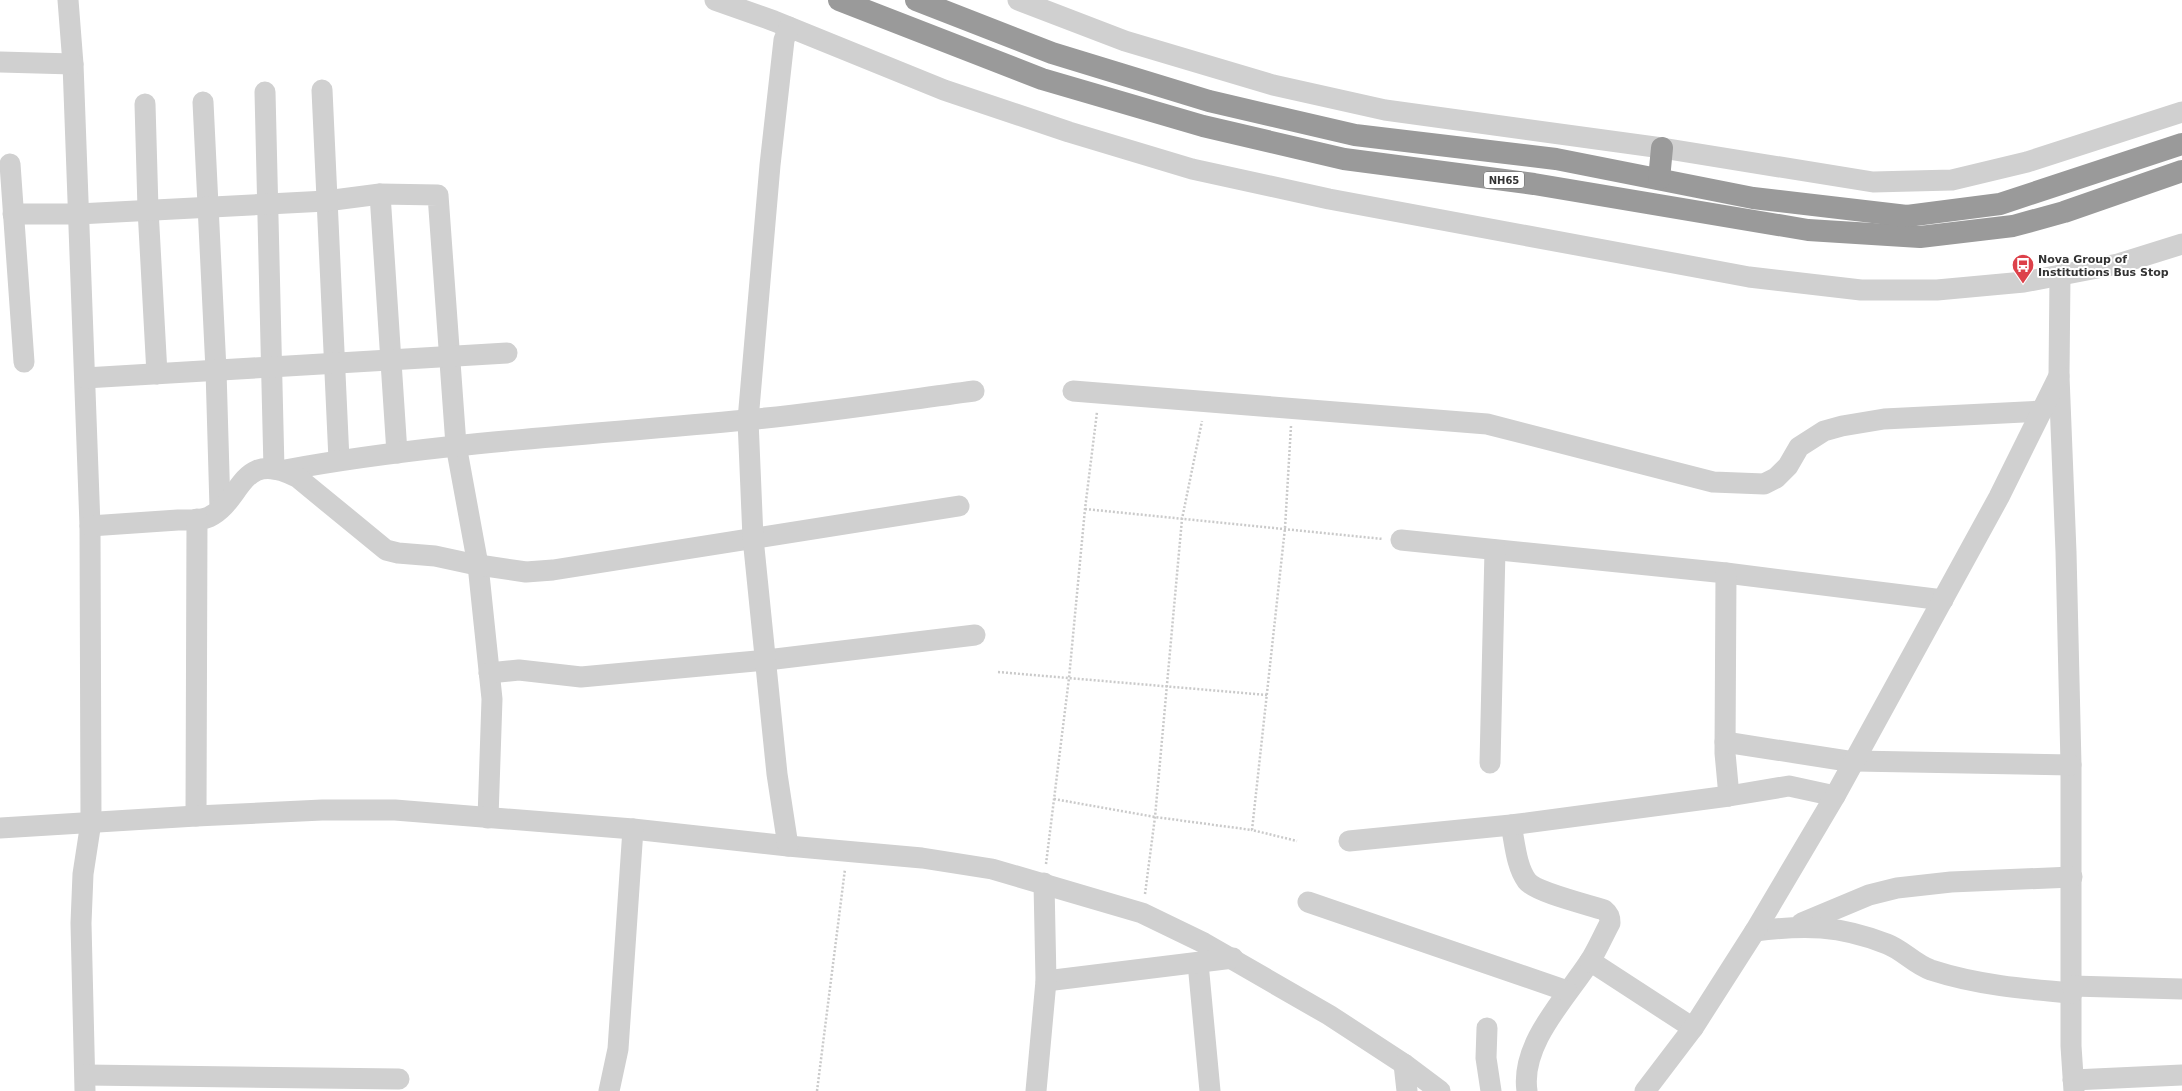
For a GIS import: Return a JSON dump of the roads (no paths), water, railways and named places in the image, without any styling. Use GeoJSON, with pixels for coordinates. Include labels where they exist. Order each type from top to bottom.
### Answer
{"type":"FeatureCollection","features":[{"type":"Feature","properties":{"kind":"highway","name":"NH65"},"geometry":{"type":"LineString","coordinates":[[840,0],[1042,79],[1203,126],[1344,159],[1534,184],[1808,230],[1920,237],[2013,226],[2064,212],[2182,171]]}},
{"type":"Feature","properties":{"kind":"highway"},"geometry":{"type":"LineString","coordinates":[[916,0],[1052,53],[1209,101],[1355,136],[1556,159],[1753,198],[1907,216],[2000,204],[2182,144]]}},
{"type":"Feature","properties":{"kind":"highway"},"geometry":{"type":"LineString","coordinates":[[1658,179],[1662,148]]}},
{"type":"Feature","properties":{"kind":"street"},"geometry":{"type":"LineString","coordinates":[[68,0],[73,64],[90,526],[91,822],[83,874],[81,904],[86,1083],[399,1079]]}},
{"type":"Feature","properties":{"kind":"street"},"geometry":{"type":"LineString","coordinates":[[715,0],[789,27],[944,90],[1069,132],[1192,169],[1329,199],[1749,277],[1861,290],[1937,290],[2024,282],[2118,264],[2182,244]]}},
{"type":"Feature","properties":{"kind":"street"},"geometry":{"type":"LineString","coordinates":[[1018,0],[1126,41],[1273,85],[1385,110],[1662,148],[1873,182],[1952,180],[2026,162],[2182,112]]}},
{"type":"Feature","properties":{"kind":"street"},"geometry":{"type":"LineString","coordinates":[[788,846],[777,774],[767,660],[753,538],[748,420],[770,165],[784,40],[789,27]]}},
{"type":"Feature","properties":{"kind":"street"},"geometry":{"type":"LineString","coordinates":[[0,62],[73,64]]}},
{"type":"Feature","properties":{"kind":"street"},"geometry":{"type":"LineString","coordinates":[[322,90],[339,460]]}},
{"type":"Feature","properties":{"kind":"street"},"geometry":{"type":"LineString","coordinates":[[265,92],[270,367],[279,470]]}},
{"type":"Feature","properties":{"kind":"street"},"geometry":{"type":"LineString","coordinates":[[203,102],[216,370],[220,508]]}},
{"type":"Feature","properties":{"kind":"street"},"geometry":{"type":"LineString","coordinates":[[145,104],[148,209],[157,374]]}},
{"type":"Feature","properties":{"kind":"street"},"geometry":{"type":"LineString","coordinates":[[10,164],[24,362]]}},
{"type":"Feature","properties":{"kind":"street"},"geometry":{"type":"LineString","coordinates":[[13,214],[78,214],[148,209],[326,201],[380,194],[438,195],[456,445],[478,565],[492,699],[488,818]]}},
{"type":"Feature","properties":{"kind":"street"},"geometry":{"type":"LineString","coordinates":[[380,194],[396,453]]}},
{"type":"Feature","properties":{"kind":"street"},"geometry":{"type":"LineString","coordinates":[[2060,275],[2060,376],[2071,765],[2072,990],[2075,1075],[2182,1075]]}},
{"type":"Feature","properties":{"kind":"street"},"geometry":{"type":"LineString","coordinates":[[85,378],[507,353]]}},
{"type":"Feature","properties":{"kind":"street"},"geometry":{"type":"LineString","coordinates":[[1645,1091],[1693,1028],[1755,932],[1835,796],[1999,497],[2060,376]]}},
{"type":"Feature","properties":{"kind":"street"},"geometry":{"type":"LineString","coordinates":[[90,526],[208,518],[220,508],[250,473],[262,469],[279,470],[339,460],[456,445],[748,420],[974,391]]}},
{"type":"Feature","properties":{"kind":"street"},"geometry":{"type":"LineString","coordinates":[[1073,391],[1487,424],[1712,482],[1744,484],[1764,484],[1776,478],[1788,466],[1799,447],[1824,431],[1842,426],[1884,419],[2042,411]]}},
{"type":"Feature","properties":{"kind":"street"},"geometry":{"type":"LineString","coordinates":[[279,470],[297,477],[386,550],[398,553],[442,557],[478,565],[526,572],[553,570],[959,506]]}},
{"type":"Feature","properties":{"kind":"street"},"geometry":{"type":"LineString","coordinates":[[196,816],[197,519]]}},
{"type":"Feature","properties":{"kind":"street"},"geometry":{"type":"LineString","coordinates":[[1401,540],[1726,573],[1943,600]]}},
{"type":"Feature","properties":{"kind":"street"},"geometry":{"type":"LineString","coordinates":[[1490,763],[1495,550]]}},
{"type":"Feature","properties":{"kind":"street"},"geometry":{"type":"LineString","coordinates":[[1726,573],[1726,742],[1729,796]]}},
{"type":"Feature","properties":{"kind":"street"},"geometry":{"type":"LineString","coordinates":[[489,673],[519,670],[581,677],[767,660],[975,635]]}},
{"type":"Feature","properties":{"kind":"street"},"geometry":{"type":"LineString","coordinates":[[1726,742],[1854,762],[2071,765]]}},
{"type":"Feature","properties":{"kind":"street"},"geometry":{"type":"LineString","coordinates":[[1349,840],[1511,825],[1794,786],[1835,796]]}},
{"type":"Feature","properties":{"kind":"street"},"geometry":{"type":"LineString","coordinates":[[0,828],[322,810],[395,810],[633,829],[788,846],[922,858],[992,868],[1142,913],[1233,958],[1329,1016],[1404,1064],[1440,1091]]}},
{"type":"Feature","properties":{"kind":"street"},"geometry":{"type":"LineString","coordinates":[[1511,825],[1521,869],[1528,882],[1537,888],[1608,913],[1610,923],[1590,961],[1567,991],[1534,1047],[1528,1061],[1526,1075],[1527,1091]]}},
{"type":"Feature","properties":{"kind":"street"},"geometry":{"type":"LineString","coordinates":[[609,1091],[618,1049],[633,829]]}},
{"type":"Feature","properties":{"kind":"street"},"geometry":{"type":"LineString","coordinates":[[1796,926],[1869,895],[1897,888],[1951,882],[2072,877]]}},
{"type":"Feature","properties":{"kind":"street"},"geometry":{"type":"LineString","coordinates":[[1036,1091],[1046,981],[1044,883]]}},
{"type":"Feature","properties":{"kind":"street"},"geometry":{"type":"LineString","coordinates":[[1308,902],[1567,991]]}},
{"type":"Feature","properties":{"kind":"street"},"geometry":{"type":"LineString","coordinates":[[1755,932],[1796,926],[1823,926],[1887,944],[1915,963],[1929,969],[1956,977],[2014,988],[2072,990],[2182,989]]}},
{"type":"Feature","properties":{"kind":"street"},"geometry":{"type":"LineString","coordinates":[[1046,981],[1233,958]]}},
{"type":"Feature","properties":{"kind":"street"},"geometry":{"type":"LineString","coordinates":[[1590,961],[1693,1028]]}},
{"type":"Feature","properties":{"kind":"street"},"geometry":{"type":"LineString","coordinates":[[1198,963],[1210,1091]]}},
{"type":"Feature","properties":{"kind":"street"},"geometry":{"type":"LineString","coordinates":[[1487,1028],[1486,1058],[1491,1091]]}},
{"type":"Feature","properties":{"kind":"street"},"geometry":{"type":"LineString","coordinates":[[1404,1064],[1407,1091]]}},
{"type":"Feature","properties":{"kind":"place","name":"Nova Group of Institutions Bus Stop"},"geometry":{"type":"Point","coordinates":[2023,284]}}]}
